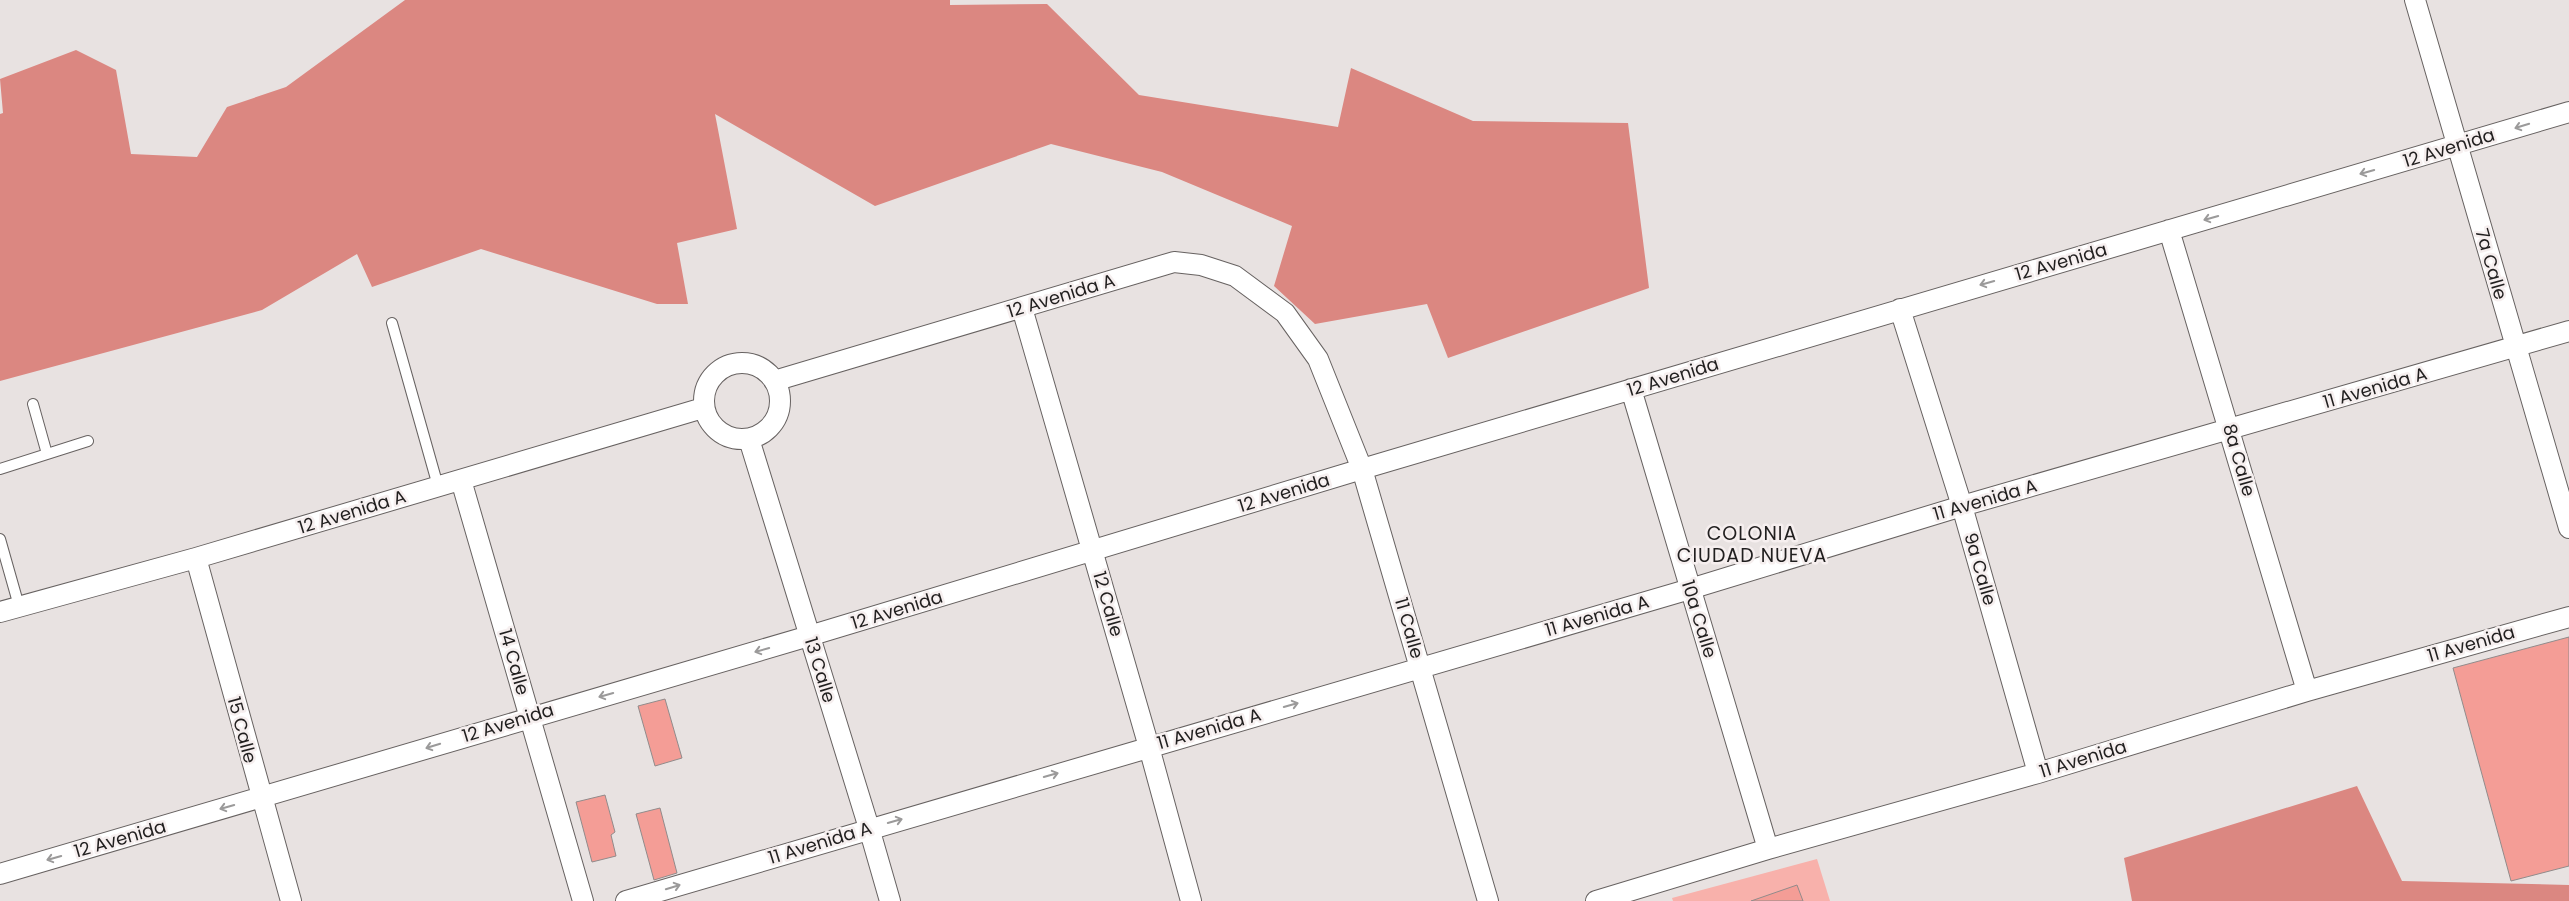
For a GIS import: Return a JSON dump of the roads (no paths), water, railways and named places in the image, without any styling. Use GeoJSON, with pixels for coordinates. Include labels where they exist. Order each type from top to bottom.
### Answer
{"type":"FeatureCollection","features":[{"type":"Feature","properties":{"kind":"street","name":"7a Calle"},"geometry":{"type":"LineString","coordinates":[[2414,0],[2569,528]]}},
{"type":"Feature","properties":{"kind":"street","name":"12 Avenida"},"geometry":{"type":"LineString","coordinates":[[0,874],[809,636],[1362,469],[2569,112]]}},
{"type":"Feature","properties":{"kind":"street","name":"8a Calle"},"geometry":{"type":"LineString","coordinates":[[2169,230],[2307,691]]}},
{"type":"Feature","properties":{"kind":"street","name":"12 Avenida A"},"geometry":{"type":"LineString","coordinates":[[774,381],[1174,262],[1201,265],[1235,276],[1285,313],[1318,359]]}},
{"type":"Feature","properties":{"kind":"street","name":"12 Calle"},"geometry":{"type":"LineString","coordinates":[[1022,308],[1149,747],[1191,901]]}},
{"type":"Feature","properties":{"kind":"street","name":"9a Calle"},"geometry":{"type":"LineString","coordinates":[[1900,309],[1962,506],[2038,773]]}},
{"type":"Feature","properties":{"kind":"street","name":"11 Avenida A"},"geometry":{"type":"LineString","coordinates":[[626,901],[1690,589],[1962,506],[2569,331]]}},
{"type":"Feature","properties":{"kind":"street","name":"11 Calle"},"geometry":{"type":"LineString","coordinates":[[1318,359],[1362,469],[1488,901]]}},
{"type":"Feature","properties":{"kind":"street"},"geometry":{"type":"LineString","coordinates":[[733,363],[757,365],[767,372],[774,381],[779,393],[780,405],[777,417],[761,435],[749,439],[733,439],[718,432],[703,408],[703,396],[709,380],[722,367],[733,363]]}},
{"type":"Feature","properties":{"kind":"street","name":"10a Calle"},"geometry":{"type":"LineString","coordinates":[[1631,389],[1768,849]]}},
{"type":"Feature","properties":{"kind":"street","name":"12 Avenida A"},"geometry":{"type":"LineString","coordinates":[[9,609],[196,558],[703,408]]}},
{"type":"Feature","properties":{"kind":"street","name":"13 Calle"},"geometry":{"type":"LineString","coordinates":[[749,439],[870,828],[890,901]]}},
{"type":"Feature","properties":{"kind":"street","name":"14 Calle"},"geometry":{"type":"LineString","coordinates":[[461,480],[583,901]]}},
{"type":"Feature","properties":{"kind":"street","name":"15 Calle"},"geometry":{"type":"LineString","coordinates":[[196,558],[291,901]]}},
{"type":"Feature","properties":{"kind":"street","name":"11 Avenida"},"geometry":{"type":"LineString","coordinates":[[1596,901],[1768,849],[2038,773],[2307,691],[2569,617]]}},
{"type":"Feature","properties":{"kind":"lane"},"geometry":{"type":"LineString","coordinates":[[392,323],[438,486]]}},
{"type":"Feature","properties":{"kind":"lane"},"geometry":{"type":"LineString","coordinates":[[33,404],[47,454]]}},
{"type":"Feature","properties":{"kind":"lane"},"geometry":{"type":"LineString","coordinates":[[0,467],[88,441]]}},
{"type":"Feature","properties":{"kind":"lane"},"geometry":{"type":"LineString","coordinates":[[0,539],[9,609]]}},
{"type":"Feature","properties":{"kind":"district","name":"COLONIA CIUDAD NUEVA"},"geometry":{"type":"Point","coordinates":[1752,544]}}]}
